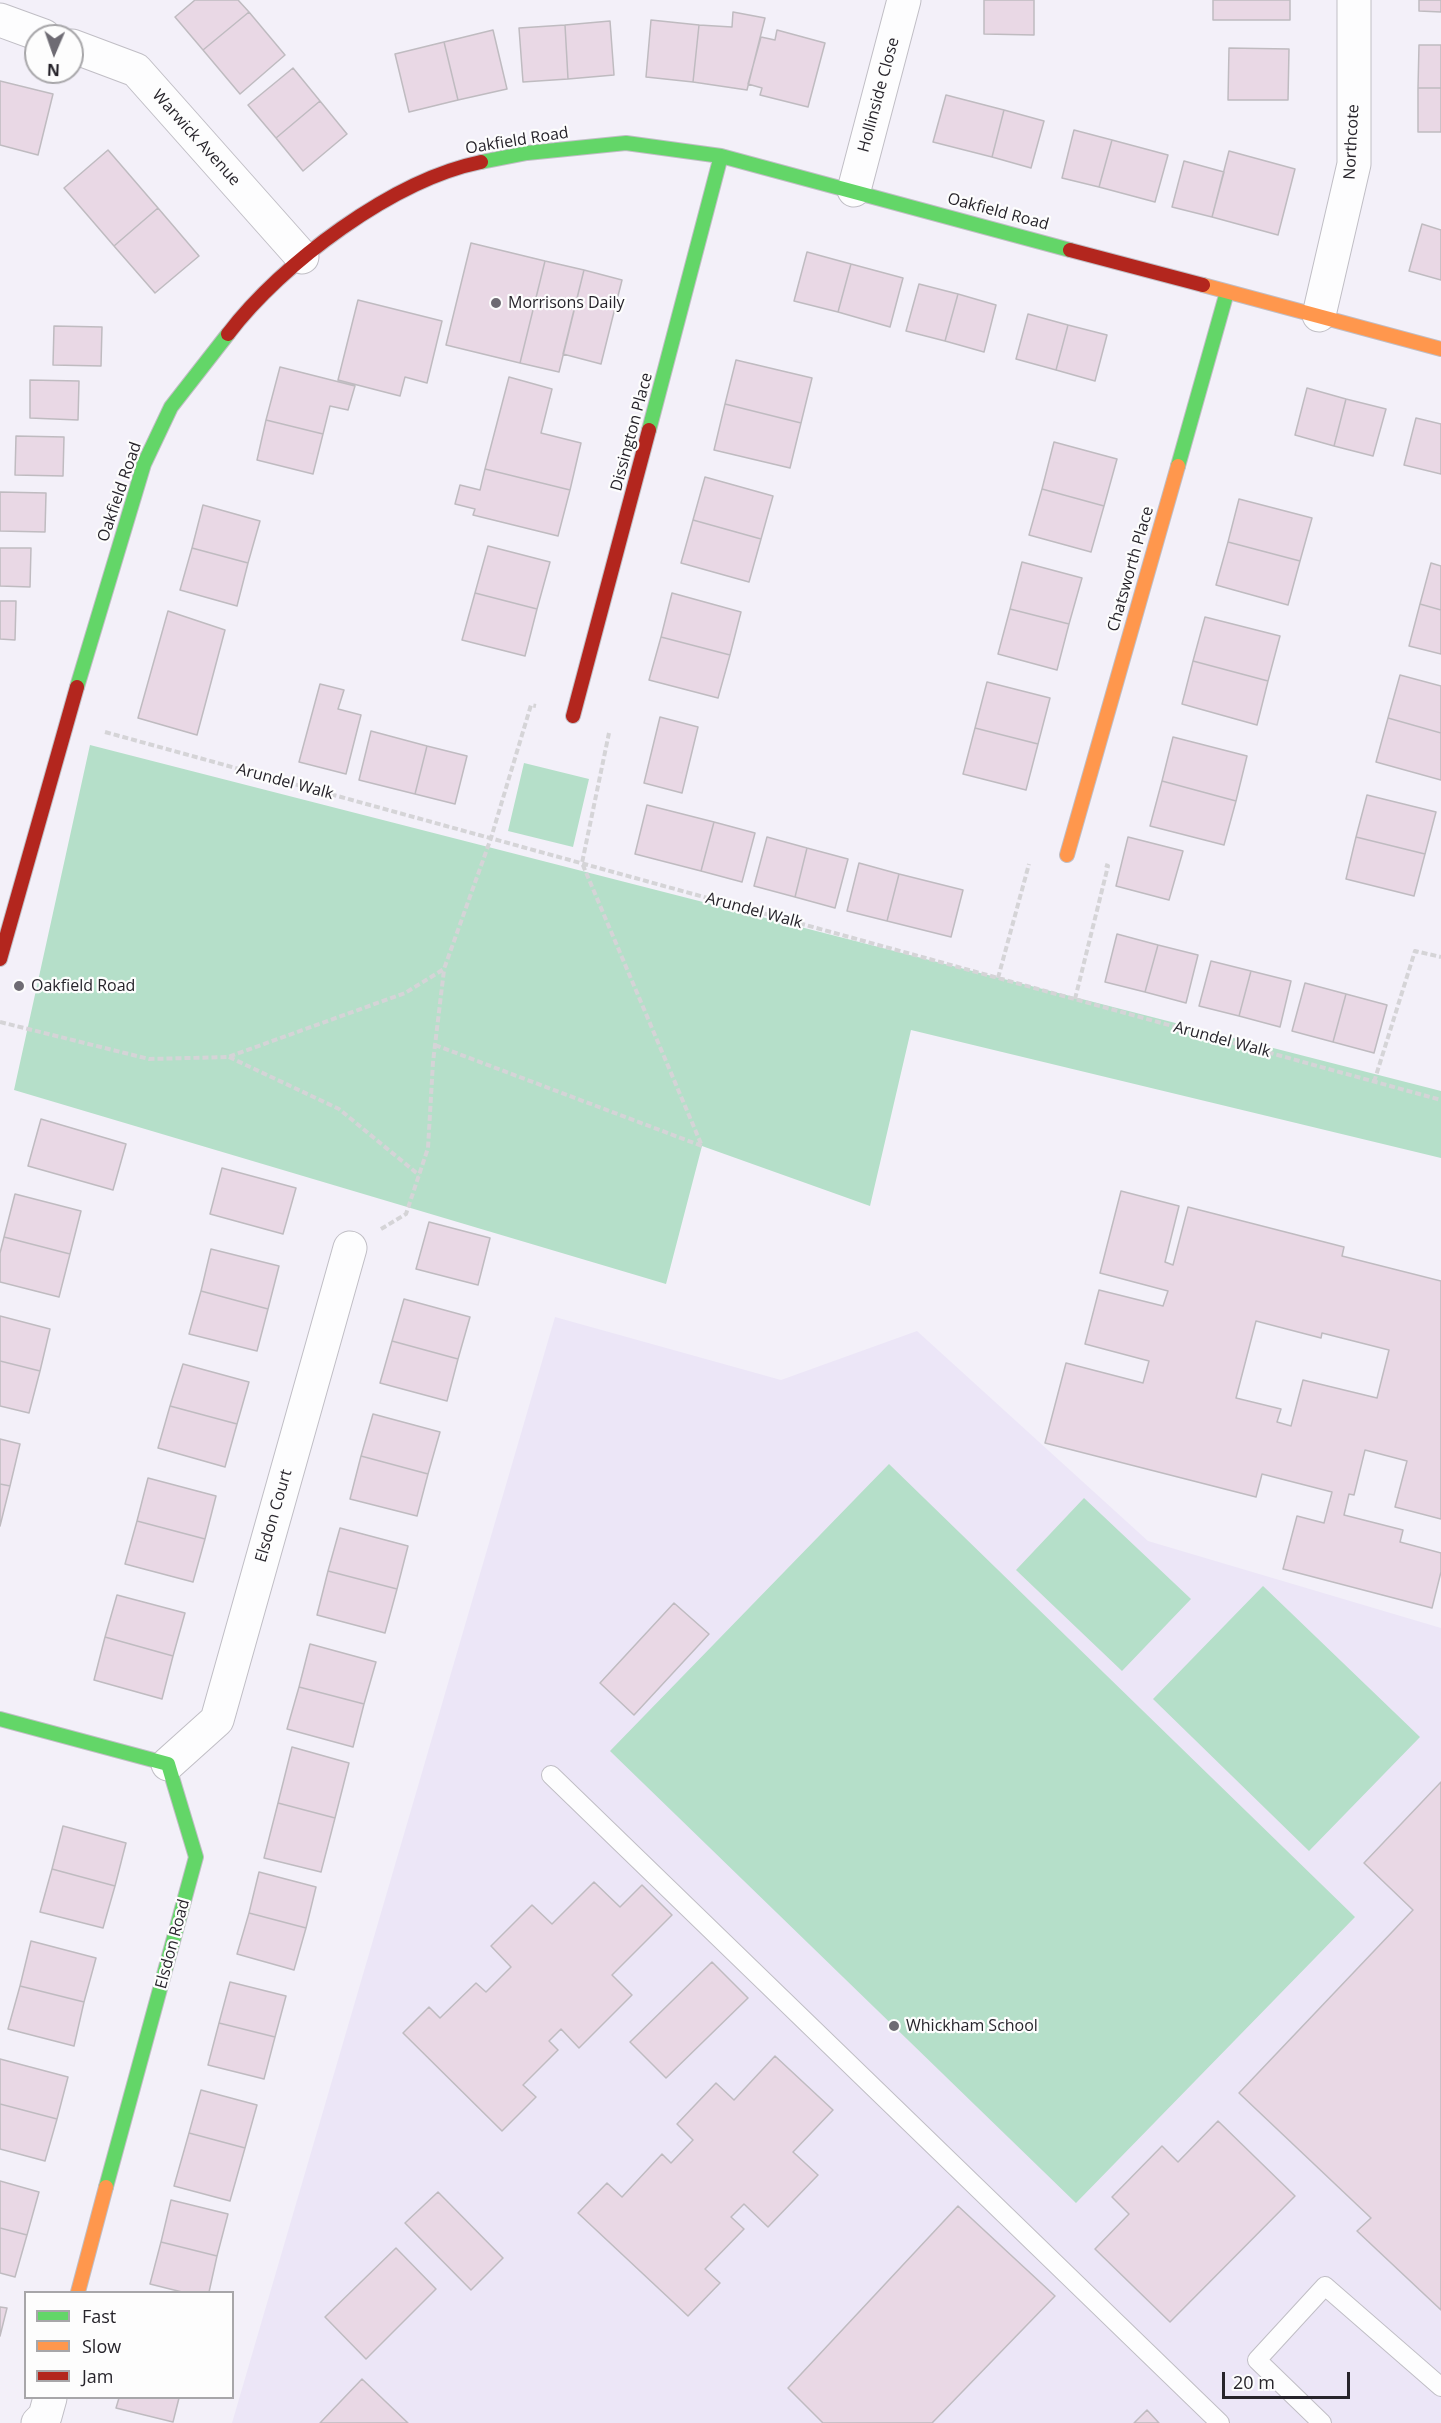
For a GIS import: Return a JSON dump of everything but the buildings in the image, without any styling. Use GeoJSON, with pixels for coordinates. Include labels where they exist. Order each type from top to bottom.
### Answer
{"type":"FeatureCollection","features":[{"type":"Feature","properties":{"kind":"street","name":"Hollinside Close"},"geometry":{"type":"LineString","coordinates":[[854,190],[904,0]]}},
{"type":"Feature","properties":{"kind":"street","name":"Northcote"},"geometry":{"type":"LineString","coordinates":[[1319,315],[1354,164],[1354,0]]}},
{"type":"Feature","properties":{"kind":"street"},"geometry":{"type":"LineString","coordinates":[[0,20],[24,29]]}},
{"type":"Feature","properties":{"kind":"street","name":"Warwick Avenue"},"geometry":{"type":"LineString","coordinates":[[84,50],[136,70],[302,257]]}},
{"type":"Feature","properties":{"kind":"street","name":"Oakfield Road"},"geometry":{"type":"LineString","coordinates":[[0,958],[144,464],[171,407],[232,328],[302,257],[395,193],[462,166],[527,153],[627,143],[722,156],[1441,349]]}},
{"type":"Feature","properties":{"kind":"street","name":"Dissington Place"},"geometry":{"type":"LineString","coordinates":[[573,716],[722,156]]}},
{"type":"Feature","properties":{"kind":"street","name":"Chatsworth Place"},"geometry":{"type":"LineString","coordinates":[[1067,855],[1227,292]]}},
{"type":"Feature","properties":{"kind":"street","name":"Elsdon Court"},"geometry":{"type":"LineString","coordinates":[[168,1764],[217,1720],[350,1248]]}},
{"type":"Feature","properties":{"kind":"street"},"geometry":{"type":"LineString","coordinates":[[0,1719],[168,1764]]}},
{"type":"Feature","properties":{"kind":"street","name":"Elsdon Road"},"geometry":{"type":"LineString","coordinates":[[78,2291],[196,1857],[168,1764]]}},
{"type":"Feature","properties":{"kind":"street"},"geometry":{"type":"LineString","coordinates":[[38,2423],[45,2416],[49,2399]]}},
{"type":"Feature","properties":{"kind":"lane"},"geometry":{"type":"LineString","coordinates":[[551,1775],[1220,2423]]}},
{"type":"Feature","properties":{"kind":"lane"},"geometry":{"type":"LineString","coordinates":[[1322,2423],[1257,2360],[1324,2286],[1441,2387]]}},
{"type":"Feature","properties":{"kind":"path"},"geometry":{"type":"LineString","coordinates":[[350,1248],[406,1214],[428,1148],[435,1045],[444,969],[491,838],[531,705],[611,725],[582,863],[702,1146],[435,1045]]}},
{"type":"Feature","properties":{"kind":"path","name":"Arundel Walk"},"geometry":{"type":"LineString","coordinates":[[67,722],[1441,1100]]}},
{"type":"Feature","properties":{"kind":"path"},"geometry":{"type":"LineString","coordinates":[[998,978],[1033,847],[1108,866],[1075,999]]}},
{"type":"Feature","properties":{"kind":"path"},"geometry":{"type":"LineString","coordinates":[[1374,1082],[1415,951],[1441,957]]}},
{"type":"Feature","properties":{"kind":"path"},"geometry":{"type":"LineString","coordinates":[[0,1022],[149,1059],[228,1057],[405,993],[444,969]]}},
{"type":"Feature","properties":{"kind":"path"},"geometry":{"type":"LineString","coordinates":[[228,1057],[339,1108],[419,1175]]}},
{"type":"Feature","properties":{"kind":"shaded area","name":"Whickham School"},"geometry":{"type":"Polygon","coordinates":[[[555,1317],[781,1380],[917,1331],[1148,1541],[1441,1628],[1441,2423],[232,2423],[555,1317]]]}},
{"type":"Feature","properties":{"kind":"green space"},"geometry":{"type":"Polygon","coordinates":[[[90,745],[1441,1091],[1441,1158],[911,1030],[870,1206],[702,1146],[666,1284],[14,1090],[90,745]]]}},
{"type":"Feature","properties":{"kind":"green space"},"geometry":{"type":"Polygon","coordinates":[[[524,763],[589,779],[573,847],[508,831],[524,763]]]}},
{"type":"Feature","properties":{"kind":"green space"},"geometry":{"type":"Polygon","coordinates":[[[889,1464],[1355,1917],[1076,2203],[610,1751],[889,1464]]]}},
{"type":"Feature","properties":{"kind":"green space"},"geometry":{"type":"Polygon","coordinates":[[[1084,1498],[1191,1599],[1122,1671],[1016,1570],[1084,1498]]]}},
{"type":"Feature","properties":{"kind":"green space"},"geometry":{"type":"Polygon","coordinates":[[[1263,1586],[1420,1737],[1309,1851],[1153,1699],[1263,1586]]]}},
{"type":"Feature","properties":{"kind":"traffic: fast"},"geometry":{"type":"LineString","coordinates":[[481,162],[527,153],[626,143],[721,156],[1070,250]]}},
{"type":"Feature","properties":{"kind":"traffic: fast"},"geometry":{"type":"LineString","coordinates":[[649,430],[721,156]]}},
{"type":"Feature","properties":{"kind":"traffic: fast"},"geometry":{"type":"LineString","coordinates":[[1178,466],[1227,292]]}},
{"type":"Feature","properties":{"kind":"traffic: fast"},"geometry":{"type":"LineString","coordinates":[[77,687],[144,464],[171,407],[228,334]]}},
{"type":"Feature","properties":{"kind":"traffic: fast"},"geometry":{"type":"LineString","coordinates":[[0,1719],[168,1764],[196,1857],[106,2187]]}},
{"type":"Feature","properties":{"kind":"traffic: slow"},"geometry":{"type":"LineString","coordinates":[[1203,285],[1441,349]]}},
{"type":"Feature","properties":{"kind":"traffic: slow"},"geometry":{"type":"LineString","coordinates":[[1067,855],[1178,466]]}},
{"type":"Feature","properties":{"kind":"traffic: slow"},"geometry":{"type":"LineString","coordinates":[[78,2291],[106,2187]]}},
{"type":"Feature","properties":{"kind":"traffic: jam"},"geometry":{"type":"LineString","coordinates":[[228,334],[278,280],[342,228],[412,186],[481,162]]}},
{"type":"Feature","properties":{"kind":"traffic: jam"},"geometry":{"type":"LineString","coordinates":[[1070,250],[1203,285]]}},
{"type":"Feature","properties":{"kind":"traffic: jam"},"geometry":{"type":"LineString","coordinates":[[573,716],[649,430]]}},
{"type":"Feature","properties":{"kind":"traffic: jam"},"geometry":{"type":"LineString","coordinates":[[0,959],[77,687]]}},
{"type":"Feature","properties":{"kind":"place","name":"Morrisons Daily"},"geometry":{"type":"Point","coordinates":[496,303]}},
{"type":"Feature","properties":{"kind":"place","name":"Oakfield Road"},"geometry":{"type":"Point","coordinates":[19,986]}},
{"type":"Feature","properties":{"kind":"place","name":"Whickham School"},"geometry":{"type":"Point","coordinates":[894,2026]}}]}
